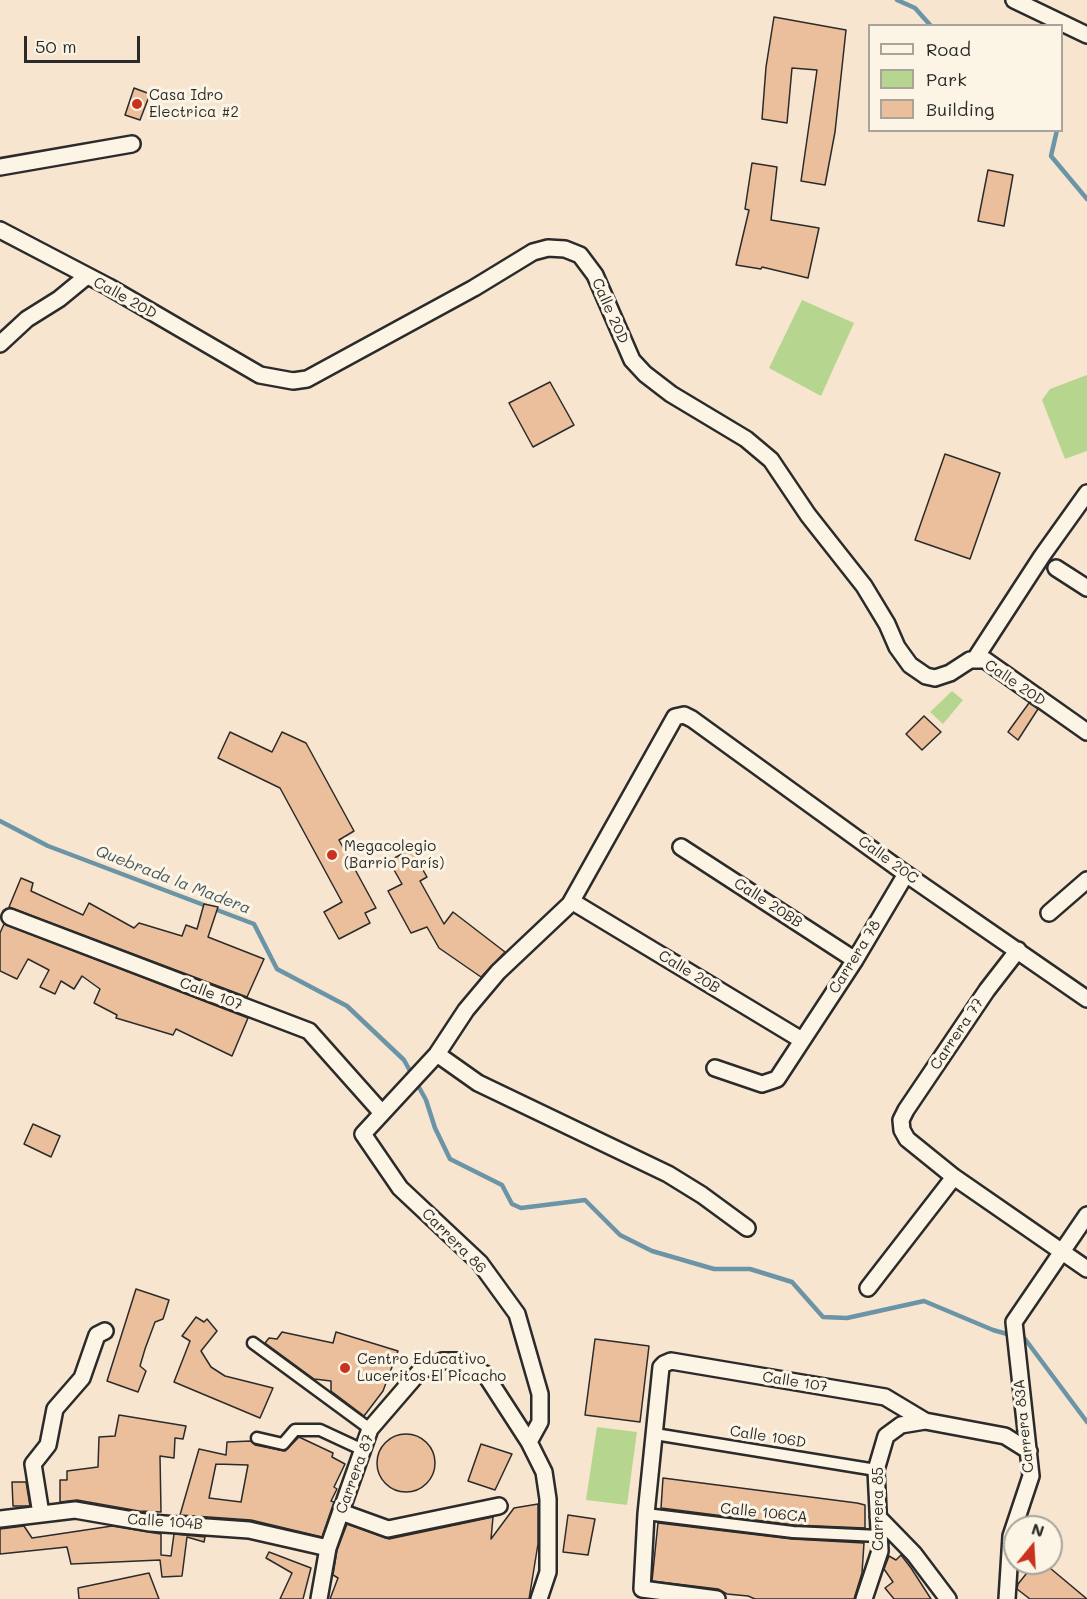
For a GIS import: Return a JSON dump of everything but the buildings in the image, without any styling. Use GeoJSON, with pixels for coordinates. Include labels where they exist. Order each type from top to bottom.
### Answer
{"type":"FeatureCollection","features":[{"type":"Feature","properties":{"kind":"street"},"geometry":{"type":"LineString","coordinates":[[1014,0],[1087,35]]}},
{"type":"Feature","properties":{"kind":"street"},"geometry":{"type":"LineString","coordinates":[[0,167],[132,144]]}},
{"type":"Feature","properties":{"kind":"street","name":"Calle 20D"},"geometry":{"type":"LineString","coordinates":[[0,230],[87,276],[260,375],[293,381],[318,373],[474,288],[533,252],[548,248],[565,249],[580,255],[595,274],[632,360],[645,374],[671,394],[746,440],[771,460],[807,515],[864,586],[887,624],[897,647],[910,665],[926,676],[935,678],[950,673],[975,659],[984,660],[1087,732]]}},
{"type":"Feature","properties":{"kind":"street"},"geometry":{"type":"LineString","coordinates":[[0,344],[27,320],[87,276]]}},
{"type":"Feature","properties":{"kind":"street"},"geometry":{"type":"LineString","coordinates":[[975,659],[1042,556],[1087,493]]}},
{"type":"Feature","properties":{"kind":"street"},"geometry":{"type":"LineString","coordinates":[[1056,568],[1087,588]]}},
{"type":"Feature","properties":{"kind":"street","name":"Calle 20C"},"geometry":{"type":"LineString","coordinates":[[437,1054],[466,1010],[498,972],[570,904],[675,717],[684,715],[906,874],[1087,999]]}},
{"type":"Feature","properties":{"kind":"street","name":"Calle 20BB"},"geometry":{"type":"LineString","coordinates":[[681,847],[855,960]]}},
{"type":"Feature","properties":{"kind":"street","name":"Carrera 78"},"geometry":{"type":"LineString","coordinates":[[715,1068],[762,1084],[772,1082],[855,960],[906,874]]}},
{"type":"Feature","properties":{"kind":"street"},"geometry":{"type":"LineString","coordinates":[[1049,913],[1087,880]]}},
{"type":"Feature","properties":{"kind":"street","name":"Calle 20B"},"geometry":{"type":"LineString","coordinates":[[578,905],[800,1040]]}},
{"type":"Feature","properties":{"kind":"street","name":"Calle 107"},"geometry":{"type":"LineString","coordinates":[[10,917],[309,1031],[382,1113]]}},
{"type":"Feature","properties":{"kind":"street","name":"Carrera 77"},"geometry":{"type":"LineString","coordinates":[[954,1177],[907,1139],[902,1130],[901,1120],[954,1038],[1018,950]]}},
{"type":"Feature","properties":{"kind":"street"},"geometry":{"type":"LineString","coordinates":[[382,1113],[437,1054],[478,1083],[668,1174],[702,1195],[747,1228]]}},
{"type":"Feature","properties":{"kind":"street","name":"Carrera 86"},"geometry":{"type":"LineString","coordinates":[[382,1113],[363,1134],[400,1188],[480,1263],[517,1314],[540,1394],[540,1422],[529,1442]]}},
{"type":"Feature","properties":{"kind":"street"},"geometry":{"type":"LineString","coordinates":[[868,1288],[954,1177],[1087,1269]]}},
{"type":"Feature","properties":{"kind":"street"},"geometry":{"type":"LineString","coordinates":[[1061,1251],[1087,1215]]}},
{"type":"Feature","properties":{"kind":"street","name":"Carrera 83A"},"geometry":{"type":"LineString","coordinates":[[1007,1599],[1011,1536],[1031,1476],[1014,1322],[1061,1251]]}},
{"type":"Feature","properties":{"kind":"street"},"geometry":{"type":"LineString","coordinates":[[40,1514],[33,1464],[48,1445],[55,1409],[82,1378],[97,1335],[105,1331]]}},
{"type":"Feature","properties":{"kind":"street"},"geometry":{"type":"LineString","coordinates":[[253,1343],[370,1429]]}},
{"type":"Feature","properties":{"kind":"street","name":"Carrera 87"},"geometry":{"type":"LineString","coordinates":[[319,1599],[328,1548],[370,1429],[420,1371],[442,1361],[461,1361],[485,1374],[529,1442]]}},
{"type":"Feature","properties":{"kind":"street","name":"Calle 107"},"geometry":{"type":"LineString","coordinates":[[655,1434],[661,1367],[670,1361],[885,1397],[925,1421]]}},
{"type":"Feature","properties":{"kind":"street","name":"Calle 107"},"geometry":{"type":"LineString","coordinates":[[901,1425],[925,1421],[1005,1436],[1029,1451]]}},
{"type":"Feature","properties":{"kind":"street","name":"Carrera 85"},"geometry":{"type":"LineString","coordinates":[[864,1599],[876,1567],[879,1536],[876,1470],[886,1436],[901,1425]]}},
{"type":"Feature","properties":{"kind":"street"},"geometry":{"type":"LineString","coordinates":[[257,1438],[283,1444],[295,1430],[320,1430],[363,1450]]}},
{"type":"Feature","properties":{"kind":"street"},"geometry":{"type":"LineString","coordinates":[[655,1434],[646,1514],[642,1589],[717,1599]]}},
{"type":"Feature","properties":{"kind":"street","name":"Calle 106D"},"geometry":{"type":"LineString","coordinates":[[655,1434],[876,1470]]}},
{"type":"Feature","properties":{"kind":"street"},"geometry":{"type":"LineString","coordinates":[[529,1442],[544,1473],[548,1499],[548,1572],[539,1599]]}},
{"type":"Feature","properties":{"kind":"street"},"geometry":{"type":"LineString","coordinates":[[341,1512],[388,1529],[499,1506]]}},
{"type":"Feature","properties":{"kind":"street","name":"Calle 104B"},"geometry":{"type":"LineString","coordinates":[[0,1519],[75,1510],[150,1523],[249,1530],[328,1548]]}},
{"type":"Feature","properties":{"kind":"street","name":"Calle 106CA"},"geometry":{"type":"LineString","coordinates":[[646,1514],[793,1533],[879,1536]]}},
{"type":"Feature","properties":{"kind":"street"},"geometry":{"type":"LineString","coordinates":[[878,1517],[914,1554],[948,1599]]}},
{"type":"Feature","properties":{"kind":"green space"},"geometry":{"type":"Polygon","coordinates":[[[802,300],[854,323],[821,396],[769,368],[802,300]]]}},
{"type":"Feature","properties":{"kind":"green space"},"geometry":{"type":"Polygon","coordinates":[[[1087,375],[1087,451],[1065,459],[1042,400],[1050,389],[1087,375]]]}},
{"type":"Feature","properties":{"kind":"green space"},"geometry":{"type":"Polygon","coordinates":[[[952,691],[963,700],[943,724],[930,712],[952,691]]]}},
{"type":"Feature","properties":{"kind":"green space"},"geometry":{"type":"Polygon","coordinates":[[[597,1427],[637,1432],[627,1505],[586,1500],[597,1427]]]}},
{"type":"Feature","properties":{"kind":"waterway"},"geometry":{"type":"LineString","coordinates":[[897,0],[915,8],[929,24]]}},
{"type":"Feature","properties":{"kind":"waterway"},"geometry":{"type":"LineString","coordinates":[[1057,132],[1051,156],[1087,199]]}},
{"type":"Feature","properties":{"kind":"waterway","name":"Quebrada la Madera"},"geometry":{"type":"LineString","coordinates":[[0,821],[48,846],[254,924],[277,969],[347,1006],[404,1060],[426,1100],[435,1128],[450,1159],[502,1185],[512,1204],[521,1208],[585,1200],[620,1235],[652,1251],[714,1269],[750,1269],[792,1282],[823,1317],[847,1318],[924,1301],[993,1330],[1025,1339],[1087,1422]]}},
{"type":"Feature","properties":{"kind":"place","name":"Casa Idro Electrica #2"},"geometry":{"type":"Point","coordinates":[137,104]}},
{"type":"Feature","properties":{"kind":"place","name":"Megacolegio (Barrio París)"},"geometry":{"type":"Point","coordinates":[332,855]}},
{"type":"Feature","properties":{"kind":"place","name":"Centro Educativo Luceritos El Picacho"},"geometry":{"type":"Point","coordinates":[345,1368]}}]}
